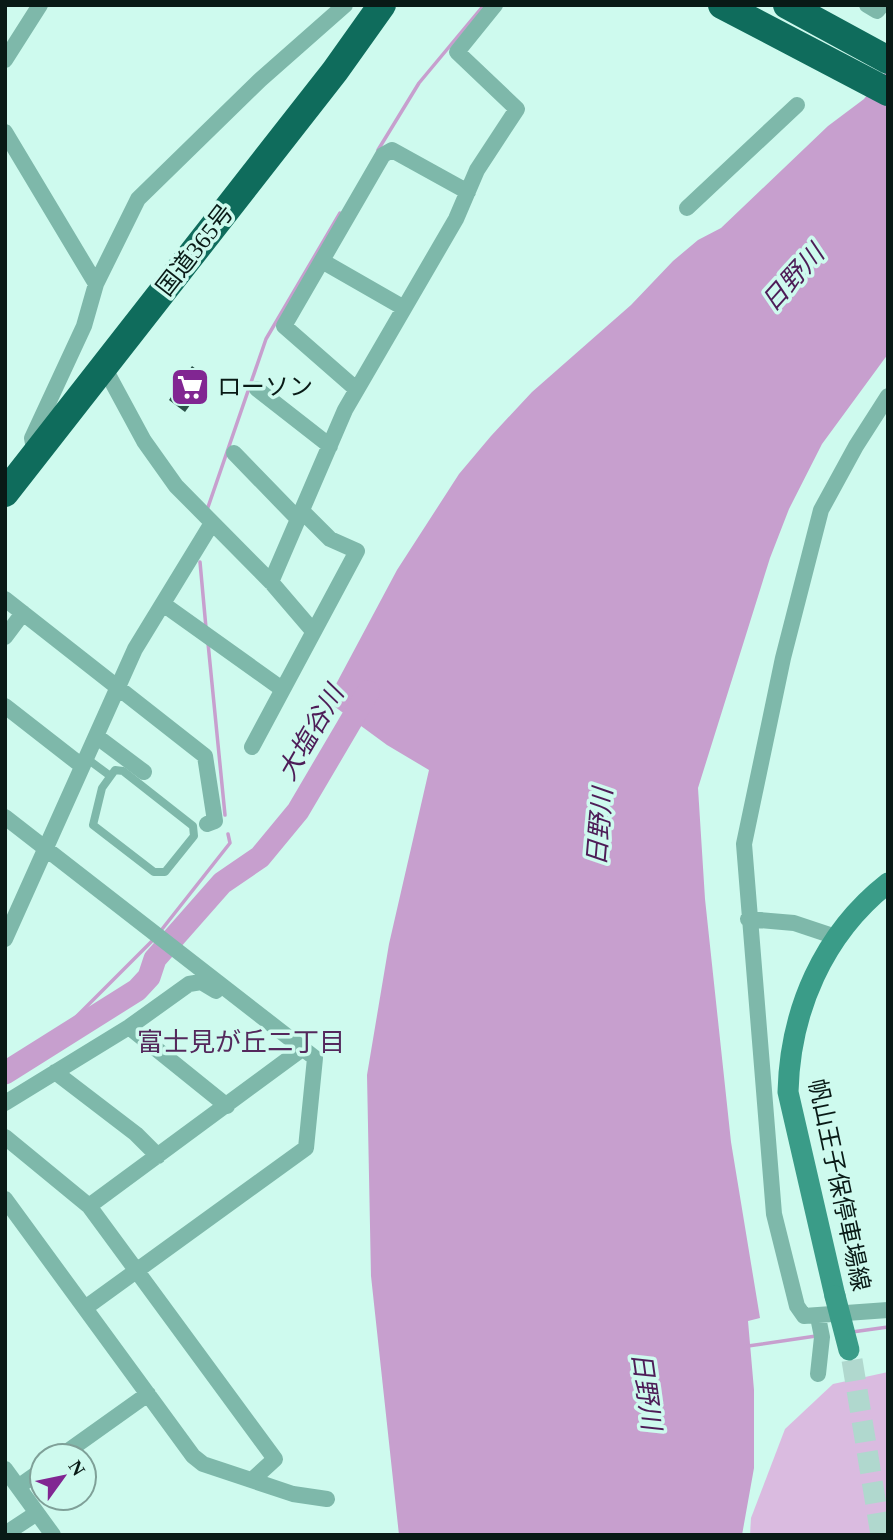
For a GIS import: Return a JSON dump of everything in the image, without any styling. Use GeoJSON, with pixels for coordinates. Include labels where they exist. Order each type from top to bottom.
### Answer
{"type":"FeatureCollection","features":[{"type":"Feature","properties":{"kind":"highway","name":"国道365号"},"geometry":{"type":"LineString","coordinates":[[5,493],[335,71],[382,5]]}},
{"type":"Feature","properties":{"kind":"highway"},"geometry":{"type":"LineString","coordinates":[[722,5],[888,92]]}},
{"type":"Feature","properties":{"kind":"highway"},"geometry":{"type":"LineString","coordinates":[[750,5],[888,79]]}},
{"type":"Feature","properties":{"kind":"highway"},"geometry":{"type":"LineString","coordinates":[[787,5],[888,60]]}},
{"type":"Feature","properties":{"kind":"highway"},"geometry":{"type":"LineString","coordinates":[[819,5],[888,44]]}},
{"type":"Feature","properties":{"kind":"main road","name":"帆山王子保停車場線"},"geometry":{"type":"LineString","coordinates":[[851,1355],[788,1092],[789,1062],[798,1015],[816,972],[836,937],[888,883]]}},
{"type":"Feature","properties":{"kind":"street"},"geometry":{"type":"LineString","coordinates":[[5,60],[40,5]]}},
{"type":"Feature","properties":{"kind":"street"},"geometry":{"type":"LineString","coordinates":[[35,455],[32,438],[84,326],[96,284],[132,209],[145,190],[345,5]]}},
{"type":"Feature","properties":{"kind":"street"},"geometry":{"type":"LineString","coordinates":[[271,582],[356,389],[456,219],[477,170],[517,109],[457,52],[495,5]]}},
{"type":"Feature","properties":{"kind":"street"},"geometry":{"type":"LineString","coordinates":[[867,5],[877,11],[883,5]]}},
{"type":"Feature","properties":{"kind":"street"},"geometry":{"type":"LineString","coordinates":[[687,208],[797,104]]}},
{"type":"Feature","properties":{"kind":"street"},"geometry":{"type":"LineString","coordinates":[[5,132],[96,284]]}},
{"type":"Feature","properties":{"kind":"street"},"geometry":{"type":"LineString","coordinates":[[356,389],[284,326],[383,155],[392,150],[468,192]]}},
{"type":"Feature","properties":{"kind":"street"},"geometry":{"type":"LineString","coordinates":[[322,261],[404,308]]}},
{"type":"Feature","properties":{"kind":"street"},"geometry":{"type":"LineString","coordinates":[[104,367],[149,449],[176,486],[271,582],[313,631]]}},
{"type":"Feature","properties":{"kind":"street"},"geometry":{"type":"LineString","coordinates":[[257,389],[330,446]]}},
{"type":"Feature","properties":{"kind":"street"},"geometry":{"type":"LineString","coordinates":[[888,396],[856,446],[821,510],[802,576],[744,844],[774,1214],[797,1306],[804,1316],[818,1317],[888,1310]]}},
{"type":"Feature","properties":{"kind":"street"},"geometry":{"type":"LineString","coordinates":[[234,453],[300,515],[330,539],[357,551],[252,747]]}},
{"type":"Feature","properties":{"kind":"street"},"geometry":{"type":"LineString","coordinates":[[7,930],[135,649],[212,523]]}},
{"type":"Feature","properties":{"kind":"street"},"geometry":{"type":"LineString","coordinates":[[5,599],[205,756],[215,821],[207,824]]}},
{"type":"Feature","properties":{"kind":"street"},"geometry":{"type":"LineString","coordinates":[[163,604],[282,689]]}},
{"type":"Feature","properties":{"kind":"street"},"geometry":{"type":"LineString","coordinates":[[5,637],[23,613]]}},
{"type":"Feature","properties":{"kind":"street"},"geometry":{"type":"LineString","coordinates":[[5,706],[84,762]]}},
{"type":"Feature","properties":{"kind":"street"},"geometry":{"type":"LineString","coordinates":[[96,736],[144,772]]}},
{"type":"Feature","properties":{"kind":"street"},"geometry":{"type":"LineString","coordinates":[[5,817],[315,1058],[306,1148],[137,1273],[85,1308]]}},
{"type":"Feature","properties":{"kind":"street"},"geometry":{"type":"LineString","coordinates":[[748,919],[794,923],[836,937]]}},
{"type":"Feature","properties":{"kind":"street"},"geometry":{"type":"LineString","coordinates":[[5,1104],[129,1027],[195,982],[201,982],[224,996],[244,1003]]}},
{"type":"Feature","properties":{"kind":"street"},"geometry":{"type":"LineString","coordinates":[[129,1027],[228,1106]]}},
{"type":"Feature","properties":{"kind":"street"},"geometry":{"type":"LineString","coordinates":[[89,1206],[302,1049]]}},
{"type":"Feature","properties":{"kind":"street"},"geometry":{"type":"LineString","coordinates":[[55,1072],[135,1133],[158,1156]]}},
{"type":"Feature","properties":{"kind":"street"},"geometry":{"type":"LineString","coordinates":[[5,1137],[89,1206],[275,1459],[252,1480]]}},
{"type":"Feature","properties":{"kind":"street"},"geometry":{"type":"LineString","coordinates":[[5,1199],[193,1456],[203,1464],[293,1494],[327,1499]]}},
{"type":"Feature","properties":{"kind":"street"},"geometry":{"type":"LineString","coordinates":[[818,1317],[822,1337],[818,1374]]}},
{"type":"Feature","properties":{"kind":"street"},"geometry":{"type":"LineString","coordinates":[[81,1442],[148,1394]]}},
{"type":"Feature","properties":{"kind":"street"},"geometry":{"type":"LineString","coordinates":[[5,1469],[53,1535]]}},
{"type":"Feature","properties":{"kind":"street"},"geometry":{"type":"LineString","coordinates":[[18,1487],[28,1480]]}},
{"type":"Feature","properties":{"kind":"street"},"geometry":{"type":"LineString","coordinates":[[5,1534],[37,1513]]}},
{"type":"Feature","properties":{"kind":"lane"},"geometry":{"type":"LineString","coordinates":[[84,762],[109,775]]}},
{"type":"Feature","properties":{"kind":"lane"},"geometry":{"type":"LineString","coordinates":[[115,770],[123,771],[193,826],[194,836],[165,872],[154,872],[93,825],[102,788],[109,775],[115,770]]}},
{"type":"Feature","properties":{"kind":"shaded area"},"geometry":{"type":"Polygon","coordinates":[[[888,1372],[888,1535],[750,1535],[751,1518],[785,1429],[833,1384],[888,1372]]]}},
{"type":"Feature","properties":{"kind":"water","name":"日野川"},"geometry":{"type":"Polygon","coordinates":[[[888,69],[888,354],[822,444],[789,509],[770,558],[698,788],[705,899],[731,1142],[760,1318],[748,1321],[754,1390],[754,1468],[742,1535],[399,1535],[371,1276],[367,1075],[389,944],[429,770],[387,745],[327,701],[397,570],[459,474],[491,436],[532,392],[631,305],[673,261],[698,240],[721,228],[828,126],[864,99],[888,69]]]}},
{"type":"Feature","properties":{"kind":"building"},"geometry":{"type":"Polygon","coordinates":[[[192,366],[209,379],[185,412],[169,400],[192,366]]]}},
{"type":"Feature","properties":{"kind":"waterway"},"geometry":{"type":"LineString","coordinates":[[378,150],[419,83],[484,5]]}},
{"type":"Feature","properties":{"kind":"waterway"},"geometry":{"type":"LineString","coordinates":[[207,510],[266,339],[340,213]]}},
{"type":"Feature","properties":{"kind":"waterway"},"geometry":{"type":"LineString","coordinates":[[200,562],[206,628]]}},
{"type":"Feature","properties":{"kind":"waterway"},"geometry":{"type":"LineString","coordinates":[[208,643],[225,815]]}},
{"type":"Feature","properties":{"kind":"waterway","name":"大塩谷川"},"geometry":{"type":"LineString","coordinates":[[5,1073],[137,990],[149,977],[155,959],[222,883],[260,857],[298,811],[368,692]]}},
{"type":"Feature","properties":{"kind":"waterway"},"geometry":{"type":"LineString","coordinates":[[159,933],[230,843],[228,834]]}},
{"type":"Feature","properties":{"kind":"waterway"},"geometry":{"type":"LineString","coordinates":[[49,1044],[154,939]]}},
{"type":"Feature","properties":{"kind":"waterway"},"geometry":{"type":"LineString","coordinates":[[852,1332],[888,1327]]}},
{"type":"Feature","properties":{"kind":"waterway"},"geometry":{"type":"LineString","coordinates":[[748,1346],[816,1336]]}},
{"type":"Feature","properties":{"kind":"tunnel"},"geometry":{"type":"LineString","coordinates":[[852,1360],[881,1535]]}},
{"type":"Feature","properties":{"kind":"place","name":"ローソン"},"geometry":{"type":"Point","coordinates":[190,387]}},
{"type":"Feature","properties":{"kind":"district","name":"富士見が丘二丁目"},"geometry":{"type":"Point","coordinates":[241,1042]}}]}
